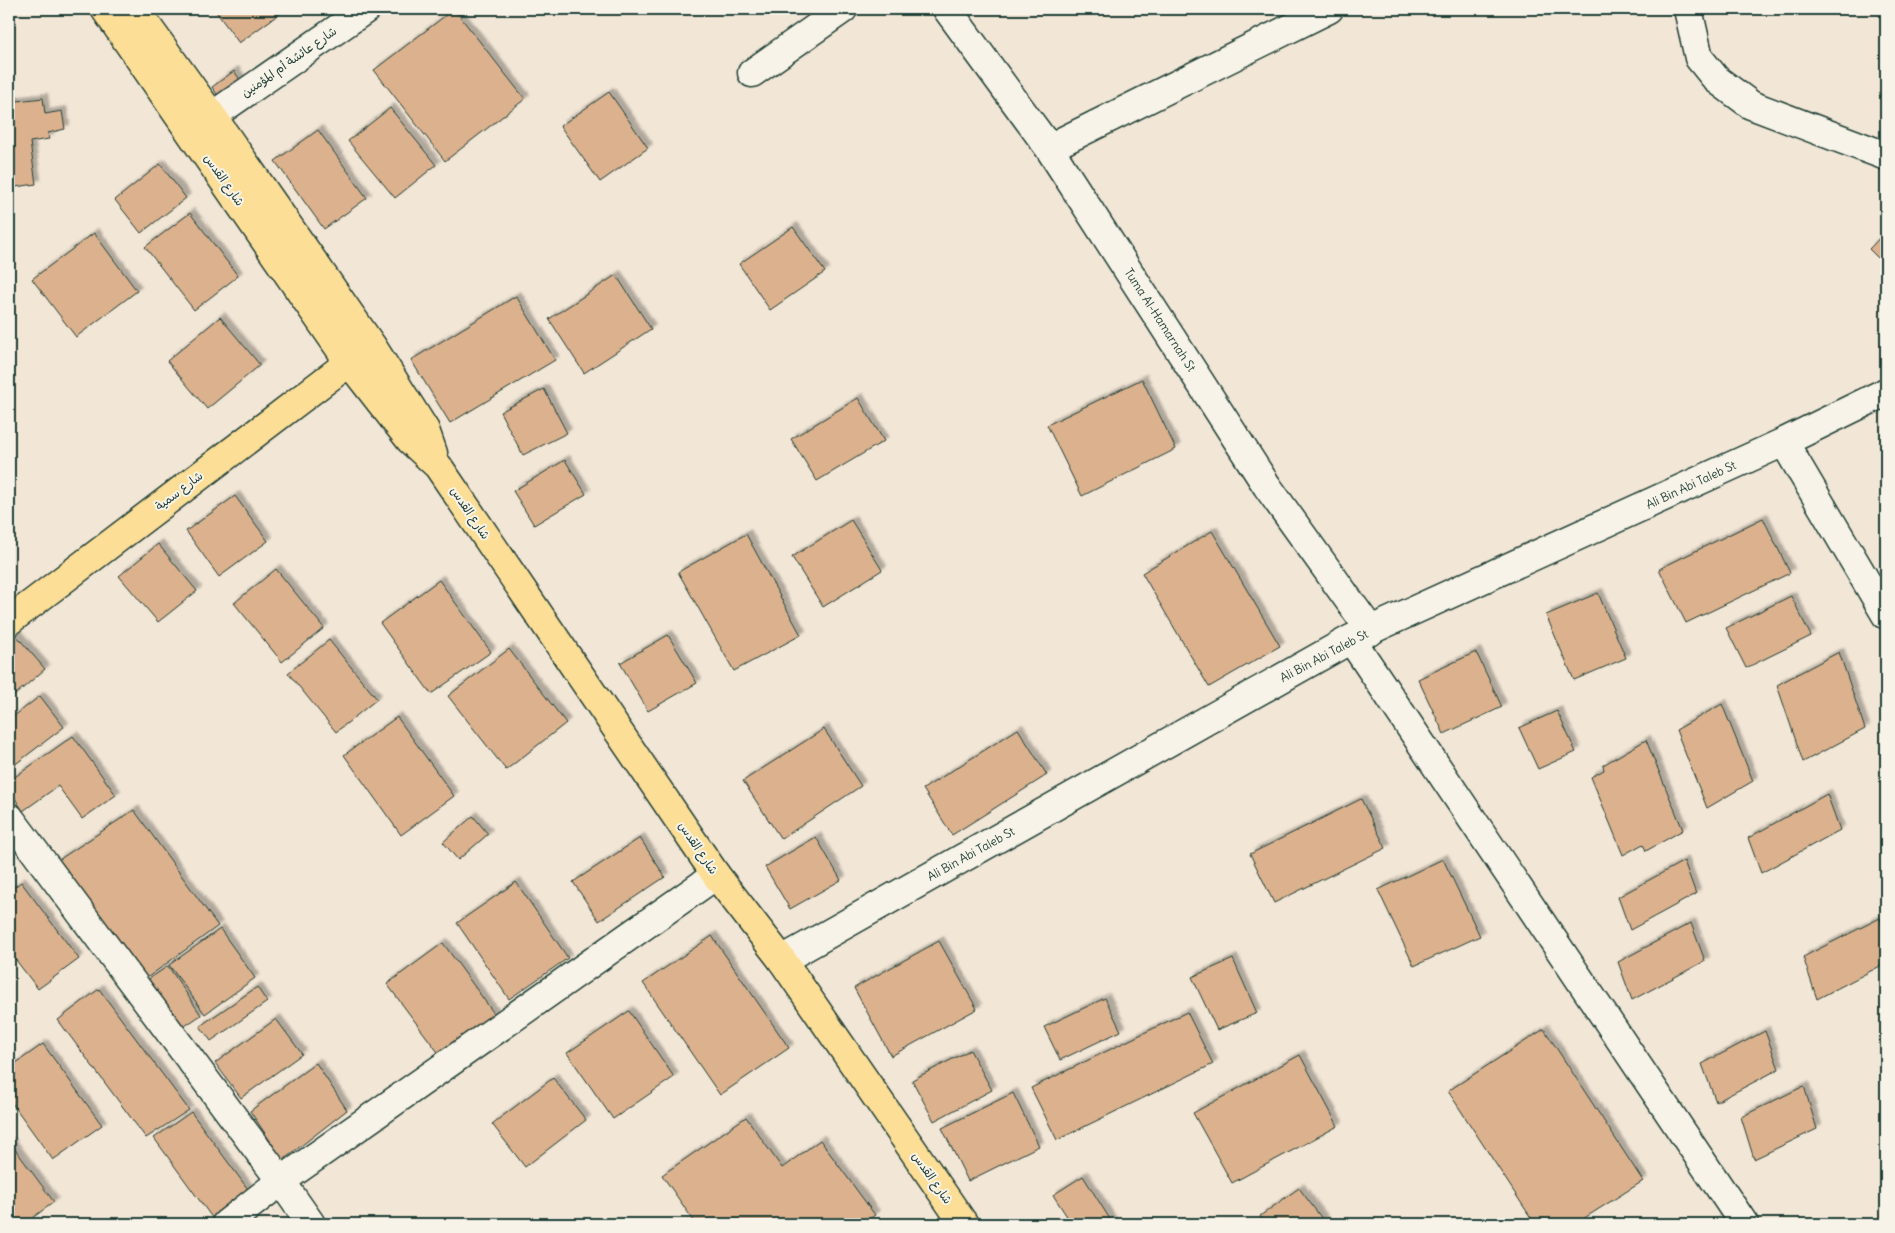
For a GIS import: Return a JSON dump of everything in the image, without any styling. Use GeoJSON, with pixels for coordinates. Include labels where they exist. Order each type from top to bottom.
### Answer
{"type":"FeatureCollection","features":[{"type":"Feature","properties":{"kind":"main road","name":"شارع القدس"},"geometry":{"type":"LineString","coordinates":[[105,9],[212,116],[372,346],[425,430],[438,466]]}},
{"type":"Feature","properties":{"kind":"main road","name":"شارع القدس"},"geometry":{"type":"LineString","coordinates":[[135,9],[163,69],[349,362],[410,440],[438,466],[716,875],[782,960],[964,1224]]}},
{"type":"Feature","properties":{"kind":"main road","name":"شارع سمية"},"geometry":{"type":"LineString","coordinates":[[9,621],[372,346]]}},
{"type":"Feature","properties":{"kind":"street","name":"شارع عائشة أم المؤمنين"},"geometry":{"type":"LineString","coordinates":[[212,116],[366,9]]}},
{"type":"Feature","properties":{"kind":"street"},"geometry":{"type":"LineString","coordinates":[[752,73],[843,9]]}},
{"type":"Feature","properties":{"kind":"street","name":"Tuma Al-Hamarnah St"},"geometry":{"type":"LineString","coordinates":[[947,9],[1049,148],[1268,486],[1361,635],[1744,1224]]}},
{"type":"Feature","properties":{"kind":"street"},"geometry":{"type":"LineString","coordinates":[[1049,148],[1329,9]]}},
{"type":"Feature","properties":{"kind":"street"},"geometry":{"type":"LineString","coordinates":[[1688,9],[1699,58],[1716,79],[1750,105],[1886,156]]}},
{"type":"Feature","properties":{"kind":"street","name":"Ali Bin Abi Taleb St"},"geometry":{"type":"LineString","coordinates":[[782,960],[1361,635],[1784,442],[1886,392]]}},
{"type":"Feature","properties":{"kind":"street"},"geometry":{"type":"LineString","coordinates":[[1784,442],[1886,615]]}},
{"type":"Feature","properties":{"kind":"street"},"geometry":{"type":"LineString","coordinates":[[9,817],[281,1181],[311,1224]]}},
{"type":"Feature","properties":{"kind":"street"},"geometry":{"type":"LineString","coordinates":[[226,1224],[281,1181],[716,875]]}},
{"type":"Feature","properties":{"kind":"building"},"geometry":{"type":"Polygon","coordinates":[[[214,9],[286,9],[239,43],[214,9]]]}},
{"type":"Feature","properties":{"kind":"building"},"geometry":{"type":"Polygon","coordinates":[[[454,9],[525,99],[445,161],[374,70],[454,9]]]}},
{"type":"Feature","properties":{"kind":"building"},"geometry":{"type":"Polygon","coordinates":[[[234,71],[245,87],[223,103],[212,87],[234,71]]]}},
{"type":"Feature","properties":{"kind":"building"},"geometry":{"type":"Polygon","coordinates":[[[609,92],[648,148],[600,182],[560,126],[609,92]]]}},
{"type":"Feature","properties":{"kind":"building"},"geometry":{"type":"Polygon","coordinates":[[[43,98],[45,114],[62,111],[65,129],[48,133],[49,139],[30,142],[36,184],[9,188],[9,102],[43,98]]]}},
{"type":"Feature","properties":{"kind":"building"},"geometry":{"type":"Polygon","coordinates":[[[390,108],[436,165],[395,198],[348,141],[390,108]]]}},
{"type":"Feature","properties":{"kind":"building"},"geometry":{"type":"Polygon","coordinates":[[[318,130],[367,198],[324,229],[275,161],[318,130]]]}},
{"type":"Feature","properties":{"kind":"building"},"geometry":{"type":"Polygon","coordinates":[[[160,164],[186,198],[141,233],[115,200],[160,164]]]}},
{"type":"Feature","properties":{"kind":"building"},"geometry":{"type":"Polygon","coordinates":[[[190,213],[238,276],[194,310],[145,247],[190,213]]]}},
{"type":"Feature","properties":{"kind":"building"},"geometry":{"type":"Polygon","coordinates":[[[793,227],[825,272],[770,310],[739,264],[793,227]]]}},
{"type":"Feature","properties":{"kind":"building"},"geometry":{"type":"Polygon","coordinates":[[[1886,231],[1886,266],[1869,249],[1886,231]]]}},
{"type":"Feature","properties":{"kind":"building"},"geometry":{"type":"Polygon","coordinates":[[[94,233],[137,291],[76,337],[32,279],[94,233]]]}},
{"type":"Feature","properties":{"kind":"building"},"geometry":{"type":"Polygon","coordinates":[[[616,275],[651,329],[584,373],[549,319],[616,275]]]}},
{"type":"Feature","properties":{"kind":"building"},"geometry":{"type":"Polygon","coordinates":[[[516,296],[555,360],[450,423],[411,360],[516,296]]]}},
{"type":"Feature","properties":{"kind":"building"},"geometry":{"type":"Polygon","coordinates":[[[220,317],[260,365],[207,409],[167,361],[220,317]]]}},
{"type":"Feature","properties":{"kind":"building"},"geometry":{"type":"Polygon","coordinates":[[[1142,379],[1176,449],[1082,496],[1047,425],[1142,379]]]}},
{"type":"Feature","properties":{"kind":"building"},"geometry":{"type":"Polygon","coordinates":[[[544,389],[567,433],[523,455],[500,412],[544,389]]]}},
{"type":"Feature","properties":{"kind":"building"},"geometry":{"type":"Polygon","coordinates":[[[858,398],[884,441],[817,481],[791,439],[858,398]]]}},
{"type":"Feature","properties":{"kind":"building"},"geometry":{"type":"Polygon","coordinates":[[[565,460],[586,494],[534,525],[513,491],[565,460]]]}},
{"type":"Feature","properties":{"kind":"building"},"geometry":{"type":"Polygon","coordinates":[[[235,496],[268,541],[219,577],[186,531],[235,496]]]}},
{"type":"Feature","properties":{"kind":"building"},"geometry":{"type":"Polygon","coordinates":[[[1763,518],[1790,573],[1686,623],[1659,569],[1763,518]]]}},
{"type":"Feature","properties":{"kind":"building"},"geometry":{"type":"Polygon","coordinates":[[[851,520],[882,570],[823,607],[792,557],[851,520]]]}},
{"type":"Feature","properties":{"kind":"building"},"geometry":{"type":"Polygon","coordinates":[[[1212,531],[1280,646],[1209,687],[1142,573],[1212,531]]]}},
{"type":"Feature","properties":{"kind":"building"},"geometry":{"type":"Polygon","coordinates":[[[746,534],[801,635],[734,671],[678,572],[746,534]]]}},
{"type":"Feature","properties":{"kind":"building"},"geometry":{"type":"Polygon","coordinates":[[[158,544],[197,591],[158,622],[119,576],[158,544]]]}},
{"type":"Feature","properties":{"kind":"building"},"geometry":{"type":"Polygon","coordinates":[[[276,569],[324,628],[282,662],[234,603],[276,569]]]}},
{"type":"Feature","properties":{"kind":"building"},"geometry":{"type":"Polygon","coordinates":[[[439,580],[491,652],[431,694],[380,623],[439,580]]]}},
{"type":"Feature","properties":{"kind":"building"},"geometry":{"type":"Polygon","coordinates":[[[1598,593],[1626,658],[1574,680],[1546,615],[1598,593]]]}},
{"type":"Feature","properties":{"kind":"building"},"geometry":{"type":"Polygon","coordinates":[[[1791,596],[1811,636],[1746,668],[1726,628],[1791,596]]]}},
{"type":"Feature","properties":{"kind":"building"},"geometry":{"type":"Polygon","coordinates":[[[15,634],[45,669],[9,700],[9,639],[15,634]]]}},
{"type":"Feature","properties":{"kind":"building"},"geometry":{"type":"Polygon","coordinates":[[[668,635],[697,683],[648,711],[620,663],[668,635]]]}},
{"type":"Feature","properties":{"kind":"building"},"geometry":{"type":"Polygon","coordinates":[[[329,640],[377,699],[336,732],[288,673],[329,640]]]}},
{"type":"Feature","properties":{"kind":"building"},"geometry":{"type":"Polygon","coordinates":[[[509,649],[566,723],[506,770],[448,696],[509,649]]]}},
{"type":"Feature","properties":{"kind":"building"},"geometry":{"type":"Polygon","coordinates":[[[1476,652],[1502,707],[1444,734],[1418,679],[1476,652]]]}},
{"type":"Feature","properties":{"kind":"building"},"geometry":{"type":"Polygon","coordinates":[[[1839,652],[1865,729],[1803,762],[1777,685],[1839,652]]]}},
{"type":"Feature","properties":{"kind":"building"},"geometry":{"type":"Polygon","coordinates":[[[40,696],[64,727],[9,769],[9,720],[40,696]]]}},
{"type":"Feature","properties":{"kind":"building"},"geometry":{"type":"Polygon","coordinates":[[[1722,704],[1753,781],[1707,808],[1676,730],[1722,704]]]}},
{"type":"Feature","properties":{"kind":"building"},"geometry":{"type":"Polygon","coordinates":[[[1557,711],[1576,752],[1538,769],[1519,728],[1557,711]]]}},
{"type":"Feature","properties":{"kind":"building"},"geometry":{"type":"Polygon","coordinates":[[[397,717],[454,796],[401,835],[344,755],[397,717]]]}},
{"type":"Feature","properties":{"kind":"building"},"geometry":{"type":"Polygon","coordinates":[[[824,729],[861,786],[781,839],[743,781],[824,729]]]}},
{"type":"Feature","properties":{"kind":"building"},"geometry":{"type":"Polygon","coordinates":[[[1018,729],[1047,775],[952,835],[923,789],[1018,729]]]}},
{"type":"Feature","properties":{"kind":"building"},"geometry":{"type":"Polygon","coordinates":[[[73,736],[116,795],[82,819],[58,786],[23,811],[9,789],[9,781],[73,736]]]}},
{"type":"Feature","properties":{"kind":"building"},"geometry":{"type":"Polygon","coordinates":[[[1646,740],[1683,830],[1646,851],[1643,844],[1623,855],[1591,777],[1604,770],[1603,765],[1646,740]]]}},
{"type":"Feature","properties":{"kind":"building"},"geometry":{"type":"Polygon","coordinates":[[[1827,794],[1840,830],[1761,873],[1748,838],[1827,794]]]}},
{"type":"Feature","properties":{"kind":"building"},"geometry":{"type":"Polygon","coordinates":[[[1361,799],[1386,848],[1274,903],[1250,854],[1361,799]]]}},
{"type":"Feature","properties":{"kind":"building"},"geometry":{"type":"Polygon","coordinates":[[[134,810],[218,926],[144,980],[57,861],[134,810]]]}},
{"type":"Feature","properties":{"kind":"building"},"geometry":{"type":"Polygon","coordinates":[[[473,816],[488,834],[458,860],[443,842],[473,816]]]}},
{"type":"Feature","properties":{"kind":"building"},"geometry":{"type":"Polygon","coordinates":[[[816,837],[841,880],[790,909],[765,867],[816,837]]]}},
{"type":"Feature","properties":{"kind":"building"},"geometry":{"type":"Polygon","coordinates":[[[640,838],[665,877],[599,921],[573,882],[640,838]]]}},
{"type":"Feature","properties":{"kind":"building"},"geometry":{"type":"Polygon","coordinates":[[[1443,859],[1480,936],[1414,966],[1378,890],[1443,859]]]}},
{"type":"Feature","properties":{"kind":"building"},"geometry":{"type":"Polygon","coordinates":[[[1684,861],[1696,894],[1630,930],[1618,897],[1684,861]]]}},
{"type":"Feature","properties":{"kind":"building"},"geometry":{"type":"Polygon","coordinates":[[[21,882],[79,959],[38,989],[9,951],[9,891],[21,882]]]}},
{"type":"Feature","properties":{"kind":"building"},"geometry":{"type":"Polygon","coordinates":[[[516,882],[568,958],[509,999],[457,923],[516,882]]]}},
{"type":"Feature","properties":{"kind":"building"},"geometry":{"type":"Polygon","coordinates":[[[1880,918],[1886,937],[1886,963],[1817,999],[1803,957],[1880,918]]]}},
{"type":"Feature","properties":{"kind":"building"},"geometry":{"type":"Polygon","coordinates":[[[1691,923],[1705,961],[1632,1000],[1618,962],[1691,923]]]}},
{"type":"Feature","properties":{"kind":"building"},"geometry":{"type":"Polygon","coordinates":[[[220,929],[255,978],[205,1014],[169,965],[220,929]]]}},
{"type":"Feature","properties":{"kind":"building"},"geometry":{"type":"Polygon","coordinates":[[[712,936],[789,1048],[720,1095],[643,983],[712,936]]]}},
{"type":"Feature","properties":{"kind":"building"},"geometry":{"type":"Polygon","coordinates":[[[939,941],[977,1009],[891,1056],[854,988],[939,941]]]}},
{"type":"Feature","properties":{"kind":"building"},"geometry":{"type":"Polygon","coordinates":[[[443,943],[498,1019],[443,1059],[387,984],[443,943]]]}},
{"type":"Feature","properties":{"kind":"building"},"geometry":{"type":"Polygon","coordinates":[[[1233,959],[1257,1013],[1217,1030],[1192,977],[1233,959]]]}},
{"type":"Feature","properties":{"kind":"building"},"geometry":{"type":"Polygon","coordinates":[[[168,966],[201,1015],[179,1030],[146,981],[168,966]]]}},
{"type":"Feature","properties":{"kind":"building"},"geometry":{"type":"Polygon","coordinates":[[[257,987],[267,1002],[211,1041],[200,1026],[257,987]]]}},
{"type":"Feature","properties":{"kind":"building"},"geometry":{"type":"Polygon","coordinates":[[[99,989],[189,1110],[146,1138],[58,1020],[99,989]]]}},
{"type":"Feature","properties":{"kind":"building"},"geometry":{"type":"Polygon","coordinates":[[[1105,998],[1121,1031],[1060,1060],[1044,1027],[1105,998]]]}},
{"type":"Feature","properties":{"kind":"building"},"geometry":{"type":"Polygon","coordinates":[[[629,1011],[674,1077],[613,1119],[567,1053],[629,1011]]]}},
{"type":"Feature","properties":{"kind":"building"},"geometry":{"type":"Polygon","coordinates":[[[1187,1012],[1213,1064],[1057,1140],[1031,1088],[1187,1012]]]}},
{"type":"Feature","properties":{"kind":"building"},"geometry":{"type":"Polygon","coordinates":[[[276,1019],[302,1054],[241,1098],[215,1063],[276,1019]]]}},
{"type":"Feature","properties":{"kind":"building"},"geometry":{"type":"Polygon","coordinates":[[[1544,1029],[1643,1181],[1575,1224],[1535,1224],[1448,1091],[1544,1029]]]}},
{"type":"Feature","properties":{"kind":"building"},"geometry":{"type":"Polygon","coordinates":[[[1765,1031],[1779,1069],[1716,1102],[1702,1064],[1765,1031]]]}},
{"type":"Feature","properties":{"kind":"building"},"geometry":{"type":"Polygon","coordinates":[[[43,1044],[102,1125],[53,1160],[9,1099],[9,1068],[43,1044]]]}},
{"type":"Feature","properties":{"kind":"building"},"geometry":{"type":"Polygon","coordinates":[[[970,1050],[992,1090],[934,1121],[912,1080],[970,1050]]]}},
{"type":"Feature","properties":{"kind":"building"},"geometry":{"type":"Polygon","coordinates":[[[1300,1055],[1338,1126],[1232,1183],[1193,1113],[1300,1055]]]}},
{"type":"Feature","properties":{"kind":"building"},"geometry":{"type":"Polygon","coordinates":[[[316,1063],[347,1110],[283,1160],[250,1111],[316,1063]]]}},
{"type":"Feature","properties":{"kind":"building"},"geometry":{"type":"Polygon","coordinates":[[[553,1078],[586,1120],[525,1167],[492,1124],[553,1078]]]}},
{"type":"Feature","properties":{"kind":"building"},"geometry":{"type":"Polygon","coordinates":[[[1804,1086],[1817,1129],[1754,1159],[1741,1117],[1804,1086]]]}},
{"type":"Feature","properties":{"kind":"building"},"geometry":{"type":"Polygon","coordinates":[[[1013,1093],[1039,1146],[968,1181],[942,1128],[1013,1093]]]}},
{"type":"Feature","properties":{"kind":"building"},"geometry":{"type":"Polygon","coordinates":[[[191,1112],[253,1196],[216,1223],[154,1138],[191,1112]]]}},
{"type":"Feature","properties":{"kind":"building"},"geometry":{"type":"Polygon","coordinates":[[[746,1117],[782,1168],[820,1140],[875,1215],[862,1224],[696,1224],[662,1175],[746,1117]]]}},
{"type":"Feature","properties":{"kind":"building"},"geometry":{"type":"Polygon","coordinates":[[[9,1141],[54,1202],[24,1224],[9,1224],[9,1141]]]}},
{"type":"Feature","properties":{"kind":"building"},"geometry":{"type":"Polygon","coordinates":[[[1083,1176],[1113,1224],[1072,1224],[1053,1195],[1083,1176]]]}},
{"type":"Feature","properties":{"kind":"building"},"geometry":{"type":"Polygon","coordinates":[[[1299,1188],[1326,1224],[1265,1224],[1260,1216],[1299,1188]]]}}]}
